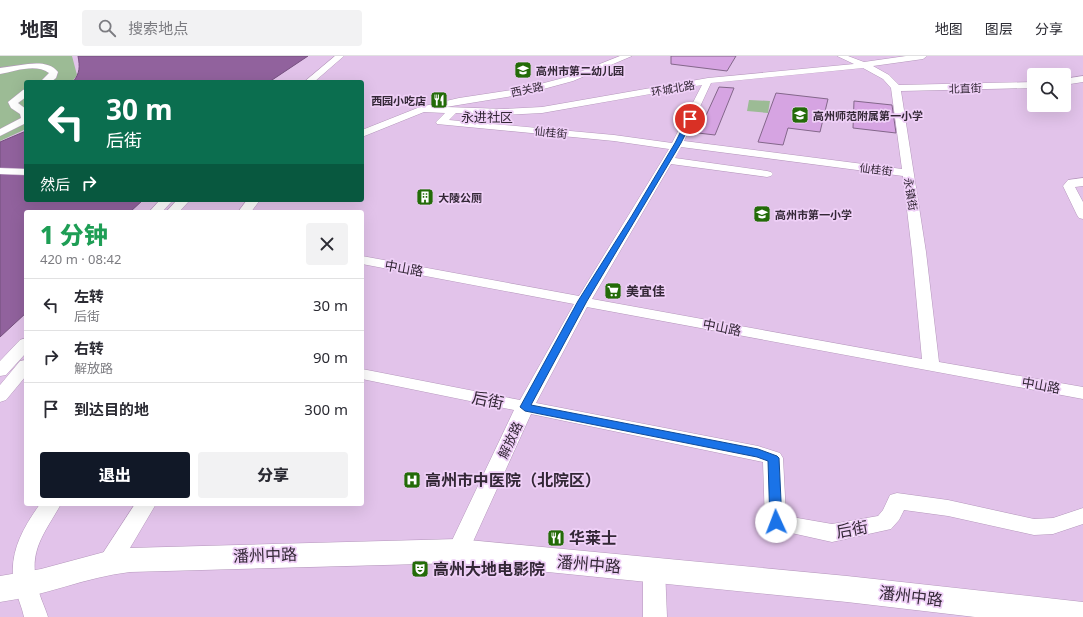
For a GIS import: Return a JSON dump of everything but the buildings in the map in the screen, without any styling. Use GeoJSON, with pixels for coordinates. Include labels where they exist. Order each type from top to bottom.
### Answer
{"type":"FeatureCollection","features":[{"type":"Feature","properties":{"kind":"main road","name":"潘州中路"},"geometry":{"type":"LineString","coordinates":[[13,588],[109,563],[166,558],[458,550],[547,560],[847,588],[1073,616]]}},
{"type":"Feature","properties":{"kind":"street"},"geometry":{"type":"LineString","coordinates":[[310,80],[340,56]]}},
{"type":"Feature","properties":{"kind":"street","name":"西关路"},"geometry":{"type":"LineString","coordinates":[[364,133],[423,110],[459,101],[525,91],[570,79],[628,56]]}},
{"type":"Feature","properties":{"kind":"street"},"geometry":{"type":"LineString","coordinates":[[841,56],[864,65],[889,80],[896,88]]}},
{"type":"Feature","properties":{"kind":"street","name":"环城北路"},"geometry":{"type":"LineString","coordinates":[[423,110],[504,112],[542,110],[708,81],[864,65],[923,56]]}},
{"type":"Feature","properties":{"kind":"street"},"geometry":{"type":"LineString","coordinates":[[0,71],[42,65],[51,68],[54,72],[53,76],[48,80]]}},
{"type":"Feature","properties":{"kind":"street"},"geometry":{"type":"LineString","coordinates":[[1071,81],[1083,79]]}},
{"type":"Feature","properties":{"kind":"street","name":"解放路"},"geometry":{"type":"LineString","coordinates":[[458,550],[525,407],[583,301],[674,150],[708,81]]}},
{"type":"Feature","properties":{"kind":"street","name":"北直街"},"geometry":{"type":"LineString","coordinates":[[896,88],[1027,85]]}},
{"type":"Feature","properties":{"kind":"street","name":"永镇街"},"geometry":{"type":"LineString","coordinates":[[896,88],[919,252],[931,365]]}},
{"type":"Feature","properties":{"kind":"street"},"geometry":{"type":"LineString","coordinates":[[24,94],[13,102],[14,106],[24,112]]}},
{"type":"Feature","properties":{"kind":"street","name":"仙桂街"},"geometry":{"type":"LineString","coordinates":[[453,111],[441,122],[614,138],[674,150],[907,173]]}},
{"type":"Feature","properties":{"kind":"street"},"geometry":{"type":"LineString","coordinates":[[0,133],[24,120]]}},
{"type":"Feature","properties":{"kind":"street"},"geometry":{"type":"LineString","coordinates":[[674,150],[767,174]]}},
{"type":"Feature","properties":{"kind":"street"},"geometry":{"type":"LineString","coordinates":[[0,171],[24,172]]}},
{"type":"Feature","properties":{"kind":"street"},"geometry":{"type":"LineString","coordinates":[[1083,182],[1072,183],[1069,186],[1083,215]]}},
{"type":"Feature","properties":{"kind":"street"},"geometry":{"type":"LineString","coordinates":[[157,210],[165,202]]}},
{"type":"Feature","properties":{"kind":"street"},"geometry":{"type":"LineString","coordinates":[[174,210],[182,202]]}},
{"type":"Feature","properties":{"kind":"street"},"geometry":{"type":"LineString","coordinates":[[246,210],[252,202]]}},
{"type":"Feature","properties":{"kind":"street","name":"中山路"},"geometry":{"type":"LineString","coordinates":[[364,260],[1083,393]]}},
{"type":"Feature","properties":{"kind":"street"},"geometry":{"type":"LineString","coordinates":[[0,371],[24,346]]}},
{"type":"Feature","properties":{"kind":"street"},"geometry":{"type":"LineString","coordinates":[[0,396],[24,366]]}},
{"type":"Feature","properties":{"kind":"street","name":"后街"},"geometry":{"type":"LineString","coordinates":[[364,374],[758,453],[773,458],[776,522],[816,531],[832,534],[884,523],[892,514],[897,501],[948,508],[1034,527],[1053,526],[1083,516]]}},
{"type":"Feature","properties":{"kind":"street"},"geometry":{"type":"LineString","coordinates":[[36,617],[13,588],[23,561],[30,535],[50,506]]}},
{"type":"Feature","properties":{"kind":"street"},"geometry":{"type":"LineString","coordinates":[[109,563],[145,506]]}},
{"type":"Feature","properties":{"kind":"street"},"geometry":{"type":"LineString","coordinates":[[654,569],[654,617]]}},
{"type":"Feature","properties":{"kind":"green space"},"geometry":{"type":"Polygon","coordinates":[[[0,56],[72,56],[77,75],[73,80],[24,80],[24,130],[0,141],[0,56]]]}},
{"type":"Feature","properties":{"kind":"green space"},"geometry":{"type":"Polygon","coordinates":[[[749,100],[770,101],[768,113],[747,111],[749,100]]]}},
{"type":"Feature","properties":{"kind":"shaded area"},"geometry":{"type":"Polygon","coordinates":[[[78,56],[308,56],[272,80],[74,80],[79,70],[78,56]]]}},
{"type":"Feature","properties":{"kind":"shaded area"},"geometry":{"type":"Polygon","coordinates":[[[24,132],[24,202],[141,202],[132,210],[24,210],[24,315],[0,337],[0,142],[24,132]]]}},
{"type":"Feature","properties":{"kind":"place","name":"高州市第二幼儿园"},"geometry":{"type":"Point","coordinates":[523,70]}},
{"type":"Feature","properties":{"kind":"place","name":"西园小吃店"},"geometry":{"type":"Point","coordinates":[439,100]}},
{"type":"Feature","properties":{"kind":"place","name":"高州师范附属第一小学"},"geometry":{"type":"Point","coordinates":[800,115]}},
{"type":"Feature","properties":{"kind":"place","name":"大陵公厕"},"geometry":{"type":"Point","coordinates":[425,197]}},
{"type":"Feature","properties":{"kind":"place","name":"高州市第一小学"},"geometry":{"type":"Point","coordinates":[762,214]}},
{"type":"Feature","properties":{"kind":"place","name":"美宜佳"},"geometry":{"type":"Point","coordinates":[613,291]}},
{"type":"Feature","properties":{"kind":"place","name":"高州市中医院（北院区）"},"geometry":{"type":"Point","coordinates":[412,480]}},
{"type":"Feature","properties":{"kind":"place","name":"华莱士"},"geometry":{"type":"Point","coordinates":[556,538]}},
{"type":"Feature","properties":{"kind":"place","name":"高州大地电影院"},"geometry":{"type":"Point","coordinates":[420,569]}},
{"type":"Feature","properties":{"kind":"district","name":"永进社区"},"geometry":{"type":"Point","coordinates":[487,117]}},
{"type":"Feature","properties":{"kind":"route"},"geometry":{"type":"LineString","coordinates":[[690,119],[678,143],[635,217],[583,301],[525,407],[758,453],[773,458],[776,522]]}}]}
